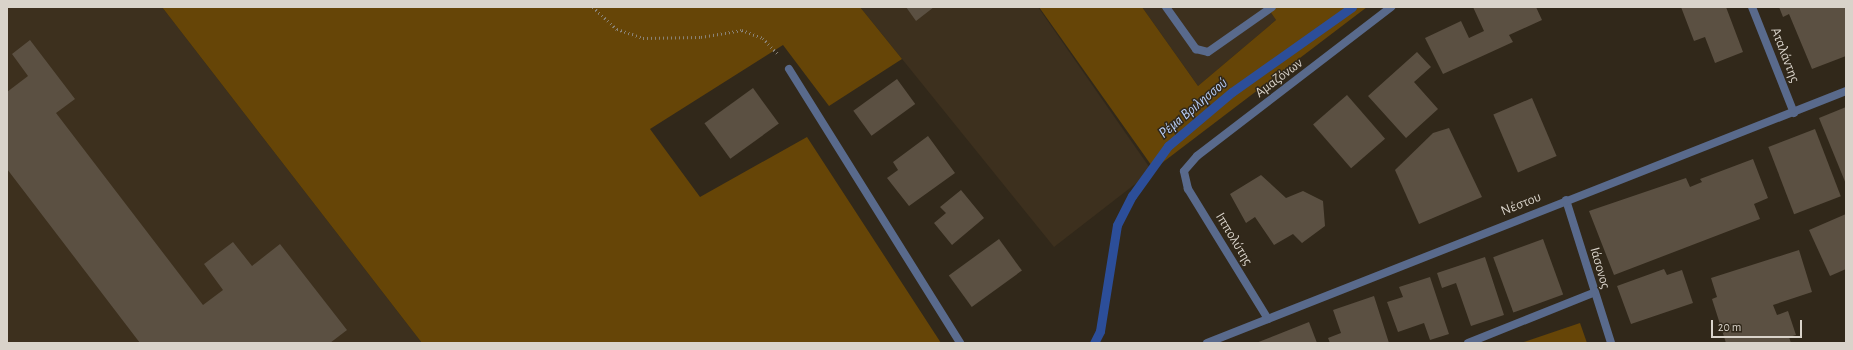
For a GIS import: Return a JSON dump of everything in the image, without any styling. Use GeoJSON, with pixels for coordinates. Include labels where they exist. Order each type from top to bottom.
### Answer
{"type":"FeatureCollection","features":[{"type":"Feature","properties":{"kind":"street"},"geometry":{"type":"LineString","coordinates":[[1166,7],[1190,42],[1202,52],[1214,51],[1272,7]]}},
{"type":"Feature","properties":{"kind":"street","name":"Αμαζόνων"},"geometry":{"type":"LineString","coordinates":[[1184,171],[1197,156],[1391,7]]}},
{"type":"Feature","properties":{"kind":"street","name":"Αταλάντης"},"geometry":{"type":"LineString","coordinates":[[1752,7],[1794,113]]}},
{"type":"Feature","properties":{"kind":"street"},"geometry":{"type":"LineString","coordinates":[[789,69],[960,343]]}},
{"type":"Feature","properties":{"kind":"street","name":"Νέστου"},"geometry":{"type":"LineString","coordinates":[[1207,343],[1566,200],[1794,113],[1846,91]]}},
{"type":"Feature","properties":{"kind":"street","name":"Ιππολύτης"},"geometry":{"type":"LineString","coordinates":[[1184,171],[1188,189],[1268,319]]}},
{"type":"Feature","properties":{"kind":"street","name":"Ιάσονος"},"geometry":{"type":"LineString","coordinates":[[1566,200],[1593,293],[1611,343]]}},
{"type":"Feature","properties":{"kind":"street"},"geometry":{"type":"LineString","coordinates":[[1468,343],[1593,293]]}},
{"type":"Feature","properties":{"kind":"path"},"geometry":{"type":"LineString","coordinates":[[593,7],[616,29],[643,38],[701,37],[742,30],[763,38],[789,69]]}},
{"type":"Feature","properties":{"kind":"shaded area"},"geometry":{"type":"Polygon","coordinates":[[[7,7],[162,7],[422,343],[7,343],[7,7]]]}},
{"type":"Feature","properties":{"kind":"shaded area"},"geometry":{"type":"Polygon","coordinates":[[[162,7],[860,7],[902,59],[829,106],[783,45],[650,129],[700,197],[807,137],[941,343],[422,343],[162,7]]]}},
{"type":"Feature","properties":{"kind":"shaded area"},"geometry":{"type":"Polygon","coordinates":[[[860,7],[1038,7],[1152,171],[1054,247],[860,7]]]}},
{"type":"Feature","properties":{"kind":"shaded area"},"geometry":{"type":"Polygon","coordinates":[[[1039,7],[1142,7],[1198,86],[1276,20],[1267,7],[1367,7],[1154,169],[1039,7]]]}},
{"type":"Feature","properties":{"kind":"shaded area"},"geometry":{"type":"Polygon","coordinates":[[[1142,7],[1267,7],[1276,20],[1198,86],[1142,7]]]}},
{"type":"Feature","properties":{"kind":"shaded area"},"geometry":{"type":"Polygon","coordinates":[[[1580,323],[1587,343],[1521,343],[1580,323]]]}},
{"type":"Feature","properties":{"kind":"building"},"geometry":{"type":"Polygon","coordinates":[[[906,7],[934,7],[916,21],[906,7]]]}},
{"type":"Feature","properties":{"kind":"building"},"geometry":{"type":"Polygon","coordinates":[[[1473,7],[1536,7],[1542,20],[1509,35],[1513,42],[1443,74],[1425,38],[1461,21],[1469,38],[1484,31],[1473,7]]]}},
{"type":"Feature","properties":{"kind":"building"},"geometry":{"type":"Polygon","coordinates":[[[1681,7],[1726,7],[1743,52],[1715,63],[1705,37],[1694,41],[1681,7]]]}},
{"type":"Feature","properties":{"kind":"building"},"geometry":{"type":"Polygon","coordinates":[[[1779,7],[1846,7],[1846,56],[1812,69],[1789,14],[1783,17],[1779,7]]]}},
{"type":"Feature","properties":{"kind":"building"},"geometry":{"type":"Polygon","coordinates":[[[30,40],[75,99],[56,113],[203,305],[223,290],[204,264],[233,242],[252,266],[280,244],[347,330],[330,343],[140,343],[7,169],[7,92],[28,76],[12,54],[30,40]]]}},
{"type":"Feature","properties":{"kind":"building"},"geometry":{"type":"Polygon","coordinates":[[[1417,52],[1431,67],[1414,82],[1438,109],[1406,138],[1368,96],[1417,52]]]}},
{"type":"Feature","properties":{"kind":"building"},"geometry":{"type":"Polygon","coordinates":[[[897,79],[915,104],[872,136],[853,111],[897,79]]]}},
{"type":"Feature","properties":{"kind":"building"},"geometry":{"type":"Polygon","coordinates":[[[753,88],[779,124],[730,159],[704,123],[753,88]]]}},
{"type":"Feature","properties":{"kind":"building"},"geometry":{"type":"Polygon","coordinates":[[[1347,95],[1385,139],[1351,168],[1313,125],[1347,95]]]}},
{"type":"Feature","properties":{"kind":"building"},"geometry":{"type":"Polygon","coordinates":[[[1532,98],[1557,156],[1518,172],[1493,114],[1532,98]]]}},
{"type":"Feature","properties":{"kind":"building"},"geometry":{"type":"Polygon","coordinates":[[[1846,107],[1846,184],[1819,118],[1846,107]]]}},
{"type":"Feature","properties":{"kind":"building"},"geometry":{"type":"Polygon","coordinates":[[[1449,128],[1482,197],[1419,224],[1395,170],[1433,133],[1449,128]]]}},
{"type":"Feature","properties":{"kind":"building"},"geometry":{"type":"Polygon","coordinates":[[[1815,129],[1841,196],[1794,214],[1768,147],[1815,129]]]}},
{"type":"Feature","properties":{"kind":"building"},"geometry":{"type":"Polygon","coordinates":[[[928,136],[955,173],[909,206],[887,178],[898,170],[893,162],[928,136]]]}},
{"type":"Feature","properties":{"kind":"building"},"geometry":{"type":"Polygon","coordinates":[[[1753,159],[1768,198],[1754,204],[1760,219],[1614,275],[1589,211],[1686,178],[1690,187],[1702,182],[1700,179],[1753,159]]]}},
{"type":"Feature","properties":{"kind":"building"},"geometry":{"type":"Polygon","coordinates":[[[1261,175],[1286,198],[1303,191],[1323,201],[1325,226],[1302,243],[1293,234],[1274,245],[1255,217],[1246,223],[1230,194],[1261,175]]]}},
{"type":"Feature","properties":{"kind":"building"},"geometry":{"type":"Polygon","coordinates":[[[961,190],[984,218],[952,245],[934,223],[946,213],[940,207],[961,190]]]}},
{"type":"Feature","properties":{"kind":"building"},"geometry":{"type":"Polygon","coordinates":[[[1846,214],[1846,269],[1830,276],[1809,230],[1846,214]]]}},
{"type":"Feature","properties":{"kind":"building"},"geometry":{"type":"Polygon","coordinates":[[[999,239],[1022,271],[972,307],[949,275],[999,239]]]}},
{"type":"Feature","properties":{"kind":"building"},"geometry":{"type":"Polygon","coordinates":[[[1543,239],[1563,294],[1513,313],[1493,257],[1543,239]]]}},
{"type":"Feature","properties":{"kind":"building"},"geometry":{"type":"Polygon","coordinates":[[[1799,250],[1812,292],[1773,305],[1777,315],[1788,311],[1796,335],[1789,337],[1791,343],[1726,343],[1712,299],[1717,297],[1711,278],[1799,250]]]}},
{"type":"Feature","properties":{"kind":"building"},"geometry":{"type":"Polygon","coordinates":[[[1485,257],[1504,315],[1471,326],[1456,283],[1442,288],[1437,273],[1485,257]]]}},
{"type":"Feature","properties":{"kind":"building"},"geometry":{"type":"Polygon","coordinates":[[[1664,269],[1667,275],[1682,270],[1693,303],[1631,324],[1617,286],[1664,269]]]}},
{"type":"Feature","properties":{"kind":"building"},"geometry":{"type":"Polygon","coordinates":[[[1430,277],[1449,334],[1430,340],[1424,323],[1398,332],[1387,302],[1403,297],[1399,287],[1430,277]]]}},
{"type":"Feature","properties":{"kind":"building"},"geometry":{"type":"Polygon","coordinates":[[[1374,296],[1389,343],[1330,343],[1328,338],[1341,333],[1333,310],[1374,296]]]}},
{"type":"Feature","properties":{"kind":"building"},"geometry":{"type":"Polygon","coordinates":[[[1309,322],[1317,343],[1256,343],[1309,322]]]}},
{"type":"Feature","properties":{"kind":"waterway","name":"Ρέμα Βριλησσού"},"geometry":{"type":"LineString","coordinates":[[1094,343],[1100,331],[1117,225],[1132,196],[1168,146],[1232,92],[1352,7]]}}]}
